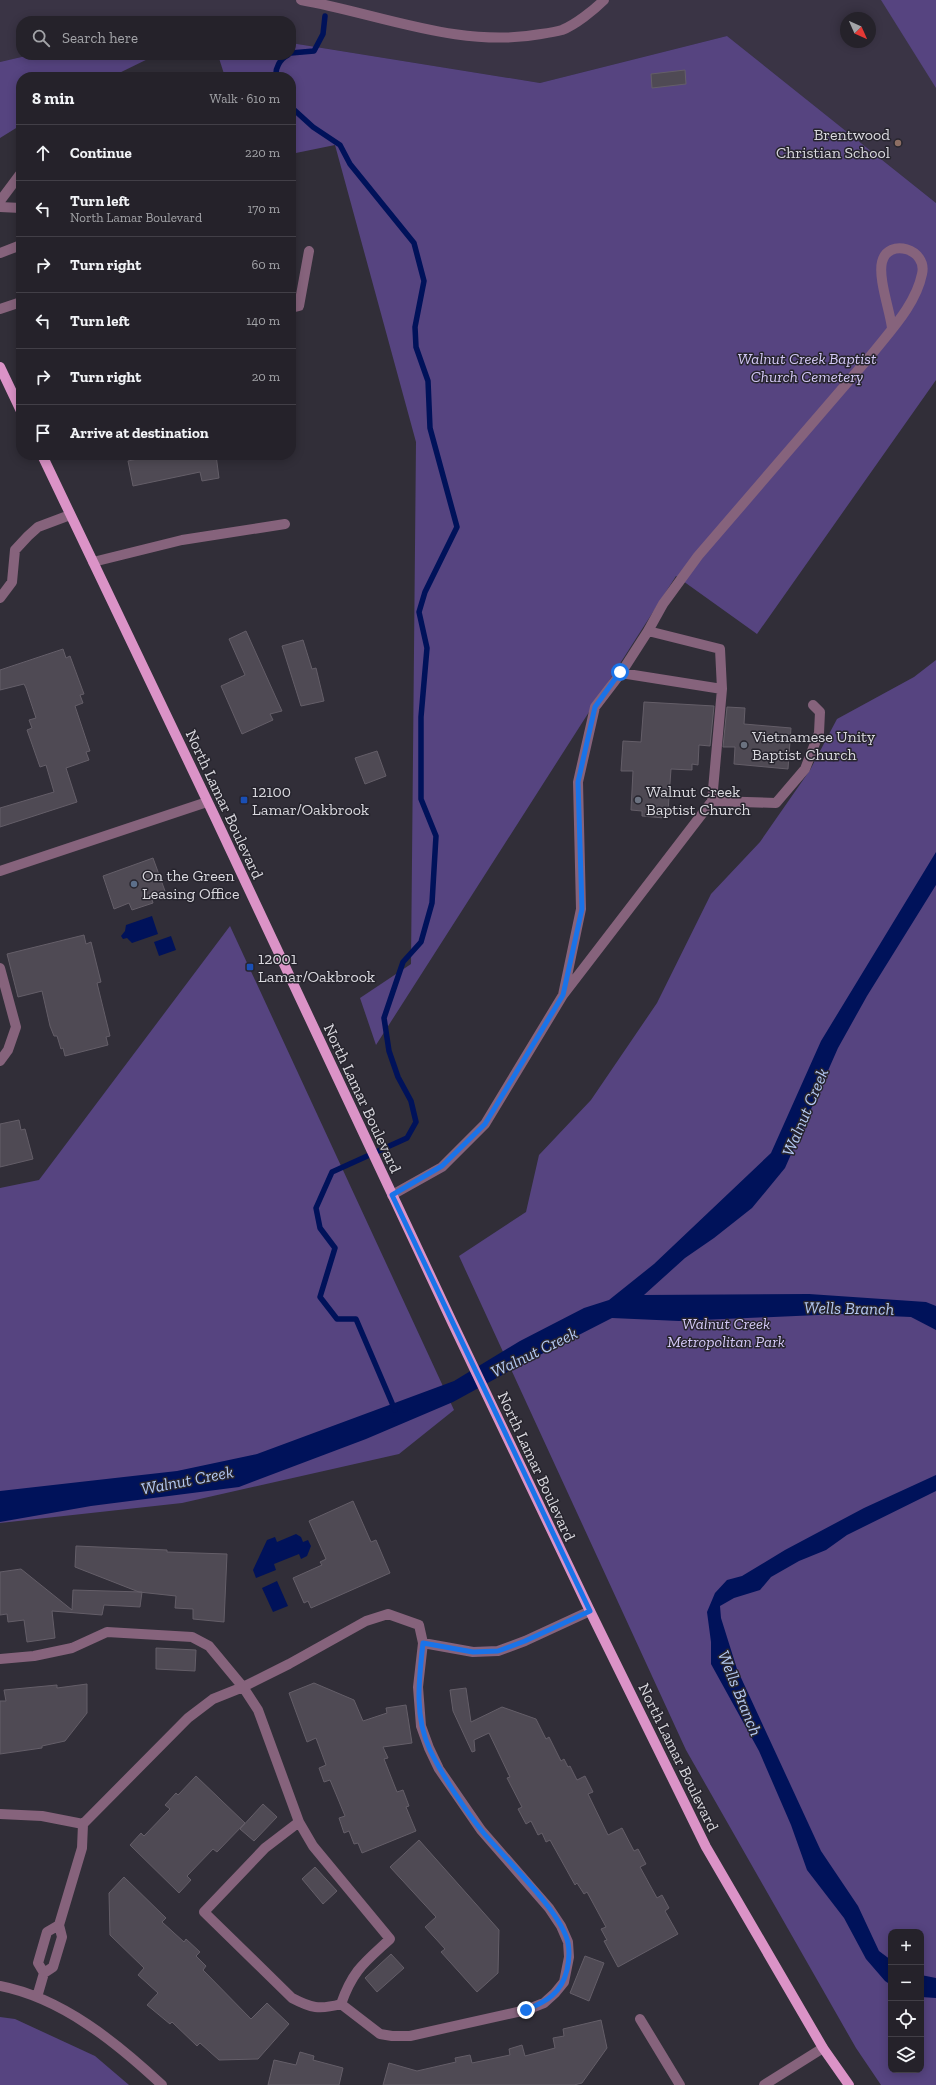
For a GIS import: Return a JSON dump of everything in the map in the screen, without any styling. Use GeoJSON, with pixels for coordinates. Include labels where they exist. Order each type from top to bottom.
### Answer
{"type":"FeatureCollection","features":[{"type":"Feature","properties":{"kind":"main road"},"geometry":{"type":"LineString","coordinates":[[0,367],[16,392]]}},
{"type":"Feature","properties":{"kind":"main road","name":"North Lamar Boulevard"},"geometry":{"type":"LineString","coordinates":[[44,460],[453,1324],[590,1611],[706,1847],[823,2048],[849,2085]]}},
{"type":"Feature","properties":{"kind":"street"},"geometry":{"type":"LineString","coordinates":[[301,0],[410,25],[476,38],[523,37],[562,30],[595,9],[604,0]]}},
{"type":"Feature","properties":{"kind":"street"},"geometry":{"type":"LineString","coordinates":[[0,201],[16,180]]}},
{"type":"Feature","properties":{"kind":"street"},"geometry":{"type":"LineString","coordinates":[[0,207],[16,208]]}},
{"type":"Feature","properties":{"kind":"street"},"geometry":{"type":"LineString","coordinates":[[0,253],[16,247]]}},
{"type":"Feature","properties":{"kind":"street"},"geometry":{"type":"LineString","coordinates":[[563,995],[582,909],[578,782],[595,707],[648,631],[663,604],[698,556],[872,354],[892,328],[914,297],[923,273],[922,264],[915,253],[903,247],[890,250],[882,261],[882,279],[892,328]]}},
{"type":"Feature","properties":{"kind":"street"},"geometry":{"type":"LineString","coordinates":[[296,307],[300,306],[309,251]]}},
{"type":"Feature","properties":{"kind":"street"},"geometry":{"type":"LineString","coordinates":[[0,309],[16,304]]}},
{"type":"Feature","properties":{"kind":"street"},"geometry":{"type":"LineString","coordinates":[[0,598],[12,582],[15,550],[38,527],[70,515]]}},
{"type":"Feature","properties":{"kind":"street"},"geometry":{"type":"LineString","coordinates":[[93,562],[182,540],[285,524]]}},
{"type":"Feature","properties":{"kind":"street"},"geometry":{"type":"LineString","coordinates":[[391,1193],[442,1166],[485,1124],[563,995],[712,800],[722,689],[720,649],[648,631]]}},
{"type":"Feature","properties":{"kind":"street"},"geometry":{"type":"LineString","coordinates":[[620,672],[722,689]]}},
{"type":"Feature","properties":{"kind":"street"},"geometry":{"type":"LineString","coordinates":[[712,800],[776,802],[805,769],[819,733],[820,712],[813,705]]}},
{"type":"Feature","properties":{"kind":"street"},"geometry":{"type":"LineString","coordinates":[[0,871],[207,802]]}},
{"type":"Feature","properties":{"kind":"street"},"geometry":{"type":"LineString","coordinates":[[0,968],[16,1027],[8,1050],[0,1060]]}},
{"type":"Feature","properties":{"kind":"street"},"geometry":{"type":"LineString","coordinates":[[423,1643],[473,1652],[498,1651],[525,1641],[590,1611]]}},
{"type":"Feature","properties":{"kind":"street"},"geometry":{"type":"LineString","coordinates":[[37,1996],[44,1974],[53,1967],[62,1937],[59,1925],[82,1848],[83,1824],[188,1718],[213,1699],[243,1687],[289,1664],[366,1621],[388,1614],[418,1625],[423,1643],[418,1687],[421,1726],[439,1769],[481,1830],[549,1908],[562,1926],[568,1942],[570,1957],[564,1982],[544,2003],[526,2010],[410,2036],[380,2034],[340,2004]]}},
{"type":"Feature","properties":{"kind":"street"},"geometry":{"type":"LineString","coordinates":[[0,1659],[34,1656],[72,1648],[107,1632],[192,1637],[209,1646],[243,1687],[258,1710],[299,1822],[313,1846],[390,1939],[356,1970],[348,1984],[340,2004]]}},
{"type":"Feature","properties":{"kind":"street"},"geometry":{"type":"LineString","coordinates":[[0,1814],[42,1816],[83,1824]]}},
{"type":"Feature","properties":{"kind":"street"},"geometry":{"type":"LineString","coordinates":[[299,1822],[265,1848],[204,1912],[292,1998],[310,2007],[326,2008],[340,2004]]}},
{"type":"Feature","properties":{"kind":"street"},"geometry":{"type":"LineString","coordinates":[[44,1974],[38,1963],[47,1932],[59,1925]]}},
{"type":"Feature","properties":{"kind":"street"},"geometry":{"type":"LineString","coordinates":[[0,1986],[37,1996],[80,2020],[138,2063],[162,2085]]}},
{"type":"Feature","properties":{"kind":"street"},"geometry":{"type":"LineString","coordinates":[[640,2019],[680,2085]]}},
{"type":"Feature","properties":{"kind":"street"},"geometry":{"type":"LineString","coordinates":[[764,2085],[823,2048]]}},
{"type":"Feature","properties":{"kind":"shaded area","name":"Brentwood Christian School"},"geometry":{"type":"Polygon","coordinates":[[[0,0],[936,0],[936,203],[727,36],[540,83],[296,44],[296,16],[16,16],[16,58],[0,62],[0,0]]]}},
{"type":"Feature","properties":{"kind":"green space"},"geometry":{"type":"Polygon","coordinates":[[[881,0],[936,0],[936,88],[881,0]]]}},
{"type":"Feature","properties":{"kind":"green space","name":"Walnut Creek Baptist Church Cemetery"},"geometry":{"type":"Polygon","coordinates":[[[727,36],[936,203],[936,380],[757,634],[676,576],[376,1045],[360,998],[411,964],[416,442],[335,145],[296,153],[296,72],[223,72],[220,60],[296,60],[296,44],[540,83],[727,36]]]}},
{"type":"Feature","properties":{"kind":"green space"},"geometry":{"type":"Polygon","coordinates":[[[16,58],[16,60],[146,60],[121,72],[16,72],[16,128],[0,138],[0,62],[16,58]]]}},
{"type":"Feature","properties":{"kind":"green space","name":"Walnut Creek Metropolitan Park"},"geometry":{"type":"Polygon","coordinates":[[[936,660],[936,2085],[881,2085],[856,2048],[686,1750],[459,1256],[526,1212],[539,1155],[591,1100],[657,1003],[711,894],[760,842],[810,770],[837,719],[914,677],[936,660]]]}},
{"type":"Feature","properties":{"kind":"green space"},"geometry":{"type":"Polygon","coordinates":[[[230,926],[454,1410],[399,1454],[182,1503],[0,1523],[0,1188],[39,1180],[230,926]]]}},
{"type":"Feature","properties":{"kind":"green space"},"geometry":{"type":"Polygon","coordinates":[[[0,2017],[15,2019],[95,2056],[129,2085],[0,2085],[0,2017]]]}},
{"type":"Feature","properties":{"kind":"water"},"geometry":{"type":"Polygon","coordinates":[[[936,852],[936,885],[867,996],[838,1048],[785,1168],[752,1208],[714,1238],[685,1258],[644,1295],[809,1294],[926,1302],[936,1306],[936,1330],[911,1317],[841,1314],[679,1321],[612,1318],[524,1363],[453,1402],[366,1439],[239,1487],[91,1506],[0,1522],[0,1491],[177,1471],[257,1454],[454,1381],[520,1341],[584,1308],[609,1300],[654,1264],[771,1153],[821,1041],[936,852]]]}},
{"type":"Feature","properties":{"kind":"water"},"geometry":{"type":"Polygon","coordinates":[[[152,916],[158,934],[132,943],[127,938],[123,939],[121,936],[125,931],[126,925],[152,916]]]}},
{"type":"Feature","properties":{"kind":"water"},"geometry":{"type":"Polygon","coordinates":[[[171,936],[176,950],[159,956],[154,942],[171,936]]]}},
{"type":"Feature","properties":{"kind":"water","name":"Wells Branch"},"geometry":{"type":"Polygon","coordinates":[[[936,1475],[936,1491],[847,1535],[826,1550],[799,1561],[771,1577],[760,1590],[734,1598],[720,1606],[721,1618],[737,1669],[821,1851],[858,1906],[879,1951],[888,1958],[888,1983],[866,1959],[844,1918],[807,1870],[791,1825],[759,1751],[711,1664],[711,1642],[707,1612],[715,1593],[727,1580],[742,1576],[785,1550],[864,1508],[936,1475]]]}},
{"type":"Feature","properties":{"kind":"water"},"geometry":{"type":"Polygon","coordinates":[[[296,1534],[301,1537],[303,1542],[308,1540],[311,1546],[307,1556],[301,1559],[299,1554],[274,1564],[276,1570],[256,1578],[253,1570],[267,1540],[275,1537],[277,1542],[296,1534]]]}},
{"type":"Feature","properties":{"kind":"water"},"geometry":{"type":"Polygon","coordinates":[[[277,1581],[288,1606],[273,1612],[262,1588],[277,1581]]]}},
{"type":"Feature","properties":{"kind":"water"},"geometry":{"type":"Polygon","coordinates":[[[924,1976],[936,1978],[936,1998],[924,1997],[924,1976]]]}},
{"type":"Feature","properties":{"kind":"building"},"geometry":{"type":"Polygon","coordinates":[[[685,70],[686,84],[652,88],[651,74],[685,70]]]}},
{"type":"Feature","properties":{"kind":"building"},"geometry":{"type":"Polygon","coordinates":[[[217,460],[219,478],[202,481],[200,472],[133,486],[128,461],[217,460]]]}},
{"type":"Feature","properties":{"kind":"building"},"geometry":{"type":"Polygon","coordinates":[[[246,631],[282,711],[270,714],[273,720],[242,734],[221,686],[245,675],[229,639],[246,631]]]}},
{"type":"Feature","properties":{"kind":"building"},"geometry":{"type":"Polygon","coordinates":[[[303,640],[312,669],[316,668],[324,701],[301,706],[282,646],[303,640]]]}},
{"type":"Feature","properties":{"kind":"building"},"geometry":{"type":"Polygon","coordinates":[[[63,649],[66,658],[70,656],[84,694],[80,695],[83,703],[75,706],[90,751],[86,752],[89,760],[66,768],[77,802],[0,827],[0,808],[54,792],[46,765],[40,767],[27,730],[32,728],[29,720],[36,718],[26,688],[24,684],[0,690],[0,670],[63,649]]]}},
{"type":"Feature","properties":{"kind":"building"},"geometry":{"type":"Polygon","coordinates":[[[644,702],[714,706],[710,746],[699,745],[698,765],[692,764],[692,770],[671,769],[668,812],[664,812],[664,818],[642,816],[642,811],[631,810],[633,771],[621,771],[623,741],[641,742],[644,702]]]}},
{"type":"Feature","properties":{"kind":"building"},"geometry":{"type":"Polygon","coordinates":[[[727,707],[745,708],[744,724],[791,728],[788,769],[734,764],[735,747],[723,747],[727,707]]]}},
{"type":"Feature","properties":{"kind":"building"},"geometry":{"type":"Polygon","coordinates":[[[377,751],[386,776],[365,784],[355,758],[377,751]]]}},
{"type":"Feature","properties":{"kind":"building","name":"On the Green Leasing Office"},"geometry":{"type":"Polygon","coordinates":[[[153,858],[165,891],[151,896],[153,903],[132,910],[129,903],[114,909],[103,876],[153,858]]]}},
{"type":"Feature","properties":{"kind":"building"},"geometry":{"type":"Polygon","coordinates":[[[84,935],[86,944],[91,942],[101,982],[97,983],[110,1036],[106,1037],[108,1045],[65,1056],[57,1036],[54,1036],[50,1026],[42,991],[18,997],[7,954],[84,935]]]}},
{"type":"Feature","properties":{"kind":"building"},"geometry":{"type":"Polygon","coordinates":[[[19,1120],[21,1130],[25,1129],[33,1159],[0,1167],[0,1124],[19,1120]]]}},
{"type":"Feature","properties":{"kind":"building"},"geometry":{"type":"Polygon","coordinates":[[[353,1501],[371,1542],[376,1540],[390,1573],[311,1608],[308,1601],[304,1603],[293,1578],[322,1565],[320,1562],[326,1559],[309,1521],[353,1501]]]}},
{"type":"Feature","properties":{"kind":"building"},"geometry":{"type":"Polygon","coordinates":[[[76,1546],[227,1554],[224,1622],[193,1619],[193,1609],[175,1608],[176,1596],[139,1592],[75,1567],[76,1546]]]}},
{"type":"Feature","properties":{"kind":"building"},"geometry":{"type":"Polygon","coordinates":[[[21,1569],[72,1610],[73,1590],[142,1592],[140,1607],[104,1605],[102,1615],[52,1611],[55,1638],[27,1642],[24,1620],[8,1622],[7,1614],[0,1615],[0,1572],[21,1569]]]}},
{"type":"Feature","properties":{"kind":"building"},"geometry":{"type":"Polygon","coordinates":[[[156,1648],[196,1650],[195,1671],[156,1669],[156,1648]]]}},
{"type":"Feature","properties":{"kind":"building"},"geometry":{"type":"Polygon","coordinates":[[[314,1683],[354,1700],[363,1721],[387,1713],[386,1708],[406,1705],[412,1743],[383,1747],[388,1758],[384,1759],[397,1792],[403,1790],[409,1806],[406,1807],[416,1831],[362,1853],[358,1843],[354,1844],[349,1831],[344,1833],[339,1818],[345,1816],[330,1780],[324,1782],[319,1768],[326,1765],[316,1738],[307,1742],[289,1693],[314,1683]]]}},
{"type":"Feature","properties":{"kind":"building"},"geometry":{"type":"Polygon","coordinates":[[[87,1684],[87,1713],[65,1741],[42,1746],[42,1748],[0,1754],[0,1701],[6,1701],[4,1690],[57,1685],[57,1688],[87,1684]]]}},
{"type":"Feature","properties":{"kind":"building"},"geometry":{"type":"Polygon","coordinates":[[[466,1688],[471,1722],[502,1707],[536,1719],[546,1739],[549,1737],[561,1761],[564,1759],[568,1767],[570,1766],[577,1780],[585,1776],[593,1792],[588,1794],[608,1835],[622,1828],[634,1851],[638,1849],[646,1864],[640,1867],[657,1898],[662,1895],[669,1908],[665,1911],[678,1934],[618,1967],[604,1941],[607,1940],[601,1929],[606,1927],[587,1892],[584,1894],[577,1883],[575,1885],[550,1840],[546,1842],[542,1833],[538,1835],[531,1821],[526,1824],[518,1809],[522,1807],[507,1778],[510,1777],[489,1733],[474,1740],[475,1751],[472,1752],[453,1711],[450,1690],[466,1688]]]}},
{"type":"Feature","properties":{"kind":"building"},"geometry":{"type":"Polygon","coordinates":[[[196,1776],[245,1823],[217,1852],[213,1849],[187,1876],[191,1880],[179,1893],[130,1845],[141,1833],[144,1836],[170,1809],[165,1805],[176,1793],[178,1795],[196,1776]]]}},
{"type":"Feature","properties":{"kind":"building"},"geometry":{"type":"Polygon","coordinates":[[[263,1804],[277,1817],[254,1841],[240,1829],[263,1804]]]}},
{"type":"Feature","properties":{"kind":"building"},"geometry":{"type":"Polygon","coordinates":[[[419,1840],[499,1930],[498,1973],[477,1992],[441,1952],[445,1949],[425,1927],[436,1917],[390,1867],[419,1840]]]}},
{"type":"Feature","properties":{"kind":"building"},"geometry":{"type":"Polygon","coordinates":[[[315,1867],[337,1891],[323,1904],[302,1879],[315,1867]]]}},
{"type":"Feature","properties":{"kind":"building"},"geometry":{"type":"Polygon","coordinates":[[[124,1877],[166,1918],[162,1922],[184,1942],[186,1939],[200,1952],[196,1956],[206,1966],[203,1970],[251,2019],[267,2003],[289,2024],[258,2059],[219,2060],[200,2043],[197,2046],[172,2022],[170,2024],[147,2005],[158,1993],[138,1975],[144,1968],[110,1935],[109,1893],[124,1877]]]}},
{"type":"Feature","properties":{"kind":"building"},"geometry":{"type":"Polygon","coordinates":[[[391,1954],[404,1968],[377,1992],[365,1978],[391,1954]]]}},
{"type":"Feature","properties":{"kind":"building"},"geometry":{"type":"Polygon","coordinates":[[[585,1956],[604,1963],[589,2001],[570,1993],[585,1956]]]}},
{"type":"Feature","properties":{"kind":"building"},"geometry":{"type":"Polygon","coordinates":[[[601,2020],[607,2048],[582,2083],[574,2085],[383,2085],[389,2063],[417,2071],[456,2062],[455,2058],[470,2055],[472,2063],[510,2055],[509,2049],[522,2045],[525,2056],[555,2048],[553,2038],[564,2036],[563,2029],[601,2020]]]}},
{"type":"Feature","properties":{"kind":"building"},"geometry":{"type":"Polygon","coordinates":[[[300,2052],[314,2056],[313,2060],[343,2068],[339,2085],[268,2085],[274,2060],[296,2065],[300,2052]]]}},
{"type":"Feature","properties":{"kind":"waterway"},"geometry":{"type":"LineString","coordinates":[[296,53],[314,51],[323,34],[325,16]]}},
{"type":"Feature","properties":{"kind":"waterway"},"geometry":{"type":"LineString","coordinates":[[276,72],[282,60]]}},
{"type":"Feature","properties":{"kind":"waterway"},"geometry":{"type":"LineString","coordinates":[[296,112],[313,127],[340,145],[350,164],[414,243],[424,281],[415,327],[416,347],[428,381],[430,428],[457,527],[425,592],[419,612],[427,648],[421,717],[421,799],[436,836],[432,903],[421,942],[403,962],[384,1018],[389,1051],[398,1077],[411,1101],[416,1122],[407,1138],[332,1172],[316,1208],[320,1228],[335,1248],[320,1297],[337,1319],[356,1319],[395,1410]]}},
{"type":"Feature","properties":{"kind":"place","name":"Brentwood Christian School"},"geometry":{"type":"Point","coordinates":[898,143]}},
{"type":"Feature","properties":{"kind":"place","name":"Vietnamese Unity Baptist Church"},"geometry":{"type":"Point","coordinates":[744,745]}},
{"type":"Feature","properties":{"kind":"place","name":"12100 Lamar/Oakbrook"},"geometry":{"type":"Point","coordinates":[244,800]}},
{"type":"Feature","properties":{"kind":"place","name":"Walnut Creek Baptist Church"},"geometry":{"type":"Point","coordinates":[638,800]}},
{"type":"Feature","properties":{"kind":"place","name":"On the Green Leasing Office"},"geometry":{"type":"Point","coordinates":[134,884]}},
{"type":"Feature","properties":{"kind":"place","name":"12001 Lamar/Oakbrook"},"geometry":{"type":"Point","coordinates":[250,967]}},
{"type":"Feature","properties":{"kind":"route"},"geometry":{"type":"LineString","coordinates":[[526,2010],[544,2003],[564,1982],[570,1957],[568,1942],[562,1926],[549,1908],[481,1830],[439,1769],[421,1726],[418,1687],[423,1643],[473,1652],[498,1651],[525,1641],[590,1611],[392,1195],[442,1166],[485,1124],[563,995],[582,909],[578,782],[595,707],[620,672]]}},
{"type":"Feature","properties":{"kind":"water label","name":"Walnut Creek"},"geometry":{"type":"Point","coordinates":[805,1112]}},
{"type":"Feature","properties":{"kind":"water label","name":"Walnut Creek"},"geometry":{"type":"Point","coordinates":[534,1352]}},
{"type":"Feature","properties":{"kind":"water label","name":"Walnut Creek"},"geometry":{"type":"Point","coordinates":[187,1480]}}]}
